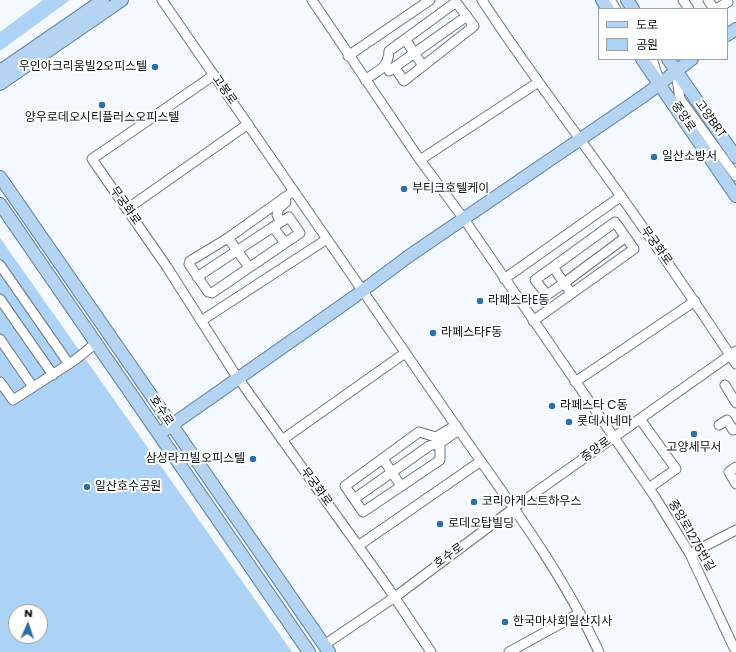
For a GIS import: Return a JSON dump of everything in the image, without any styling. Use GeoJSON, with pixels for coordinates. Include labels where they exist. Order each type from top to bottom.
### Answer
{"type":"FeatureCollection","features":[{"type":"Feature","properties":{"kind":"main road"},"geometry":{"type":"LineString","coordinates":[[0,71],[103,0]]}},
{"type":"Feature","properties":{"kind":"main road"},"geometry":{"type":"LineString","coordinates":[[0,84],[122,0]]}},
{"type":"Feature","properties":{"kind":"main road","name":"중앙로"},"geometry":{"type":"LineString","coordinates":[[643,60],[660,83],[736,196]]}},
{"type":"Feature","properties":{"kind":"main road","name":"중앙로"},"geometry":{"type":"LineString","coordinates":[[669,60],[736,157]]}},
{"type":"Feature","properties":{"kind":"main road"},"geometry":{"type":"LineString","coordinates":[[159,434],[362,291],[409,256],[660,83],[691,60]]}},
{"type":"Feature","properties":{"kind":"main road","name":"호수로"},"geometry":{"type":"LineString","coordinates":[[0,176],[326,649]]}},
{"type":"Feature","properties":{"kind":"main road","name":"호수로"},"geometry":{"type":"LineString","coordinates":[[0,204],[309,652]]}},
{"type":"Feature","properties":{"kind":"street","name":"고봉로"},"geometry":{"type":"LineString","coordinates":[[162,0],[295,193]]}},
{"type":"Feature","properties":{"kind":"street"},"geometry":{"type":"LineString","coordinates":[[348,56],[430,0]]}},
{"type":"Feature","properties":{"kind":"street","name":"무궁화로"},"geometry":{"type":"LineString","coordinates":[[482,0],[537,83],[579,138],[733,353]]}},
{"type":"Feature","properties":{"kind":"street"},"geometry":{"type":"LineString","coordinates":[[708,0],[714,8]]}},
{"type":"Feature","properties":{"kind":"street"},"geometry":{"type":"LineString","coordinates":[[717,8],[728,2],[726,0]]}},
{"type":"Feature","properties":{"kind":"street"},"geometry":{"type":"LineString","coordinates":[[314,1],[348,56],[420,160],[464,219],[531,319],[615,438]]}},
{"type":"Feature","properties":{"kind":"street"},"geometry":{"type":"LineString","coordinates":[[366,82],[383,68],[388,61],[389,51],[404,38],[456,2],[474,26],[404,80],[395,68]]}},
{"type":"Feature","properties":{"kind":"street"},"geometry":{"type":"LineString","coordinates":[[366,82],[395,68],[414,52],[467,16]]}},
{"type":"Feature","properties":{"kind":"street"},"geometry":{"type":"LineString","coordinates":[[404,38],[423,66]]}},
{"type":"Feature","properties":{"kind":"street"},"geometry":{"type":"LineString","coordinates":[[652,60],[660,83]]}},
{"type":"Feature","properties":{"kind":"street","name":"고양BRT"},"geometry":{"type":"LineString","coordinates":[[676,71],[680,99],[736,176]]}},
{"type":"Feature","properties":{"kind":"street","name":"무궁화로"},"geometry":{"type":"LineString","coordinates":[[214,75],[92,159],[127,209],[238,378],[395,597]]}},
{"type":"Feature","properties":{"kind":"street"},"geometry":{"type":"LineString","coordinates":[[420,160],[537,83]]}},
{"type":"Feature","properties":{"kind":"street"},"geometry":{"type":"LineString","coordinates":[[127,209],[248,124]]}},
{"type":"Feature","properties":{"kind":"street"},"geometry":{"type":"LineString","coordinates":[[285,243],[277,224],[276,215],[279,208],[295,193]]}},
{"type":"Feature","properties":{"kind":"street"},"geometry":{"type":"LineString","coordinates":[[197,277],[289,217],[300,233],[212,293],[208,292],[197,277],[190,266],[190,261],[228,238],[295,193]]}},
{"type":"Feature","properties":{"kind":"street"},"geometry":{"type":"LineString","coordinates":[[295,193],[515,508],[580,613],[599,652]]}},
{"type":"Feature","properties":{"kind":"street"},"geometry":{"type":"LineString","coordinates":[[504,279],[620,197]]}},
{"type":"Feature","properties":{"kind":"street"},"geometry":{"type":"LineString","coordinates":[[531,319],[634,249],[626,237],[615,222],[535,280],[547,295],[626,237]]}},
{"type":"Feature","properties":{"kind":"street"},"geometry":{"type":"LineString","coordinates":[[228,238],[249,267]]}},
{"type":"Feature","properties":{"kind":"street"},"geometry":{"type":"LineString","coordinates":[[201,321],[327,239]]}},
{"type":"Feature","properties":{"kind":"street"},"geometry":{"type":"LineString","coordinates":[[0,265],[69,364]]}},
{"type":"Feature","properties":{"kind":"street"},"geometry":{"type":"LineString","coordinates":[[553,267],[561,285],[571,293]]}},
{"type":"Feature","properties":{"kind":"street"},"geometry":{"type":"LineString","coordinates":[[531,319],[557,298],[561,285]]}},
{"type":"Feature","properties":{"kind":"street"},"geometry":{"type":"LineString","coordinates":[[0,299],[53,374]]}},
{"type":"Feature","properties":{"kind":"street"},"geometry":{"type":"LineString","coordinates":[[575,382],[695,301]]}},
{"type":"Feature","properties":{"kind":"street"},"geometry":{"type":"LineString","coordinates":[[0,339],[33,387]]}},
{"type":"Feature","properties":{"kind":"street"},"geometry":{"type":"LineString","coordinates":[[0,382],[13,400],[69,364],[96,343]]}},
{"type":"Feature","properties":{"kind":"street"},"geometry":{"type":"LineString","coordinates":[[282,440],[405,352]]}},
{"type":"Feature","properties":{"kind":"street"},"geometry":{"type":"LineString","coordinates":[[733,353],[736,364]]}},
{"type":"Feature","properties":{"kind":"street","name":"중앙로"},"geometry":{"type":"LineString","coordinates":[[515,508],[733,353]]}},
{"type":"Feature","properties":{"kind":"street"},"geometry":{"type":"LineString","coordinates":[[725,385],[736,403]]}},
{"type":"Feature","properties":{"kind":"street"},"geometry":{"type":"LineString","coordinates":[[640,419],[676,469],[649,488]]}},
{"type":"Feature","properties":{"kind":"street"},"geometry":{"type":"LineString","coordinates":[[719,425],[727,420],[734,430],[736,429]]}},
{"type":"Feature","properties":{"kind":"street"},"geometry":{"type":"LineString","coordinates":[[354,499],[429,446],[440,443],[457,427]]}},
{"type":"Feature","properties":{"kind":"street"},"geometry":{"type":"LineString","coordinates":[[440,443],[440,460],[363,512],[345,486],[419,432],[436,437],[457,427]]}},
{"type":"Feature","properties":{"kind":"street","name":"중앙로1275번길"},"geometry":{"type":"LineString","coordinates":[[615,438],[649,488],[690,554],[736,652]]}},
{"type":"Feature","properties":{"kind":"street"},"geometry":{"type":"LineString","coordinates":[[383,459],[401,486]]}},
{"type":"Feature","properties":{"kind":"street"},"geometry":{"type":"LineString","coordinates":[[358,546],[481,461]]}},
{"type":"Feature","properties":{"kind":"street"},"geometry":{"type":"LineString","coordinates":[[736,467],[729,472],[736,484]]}},
{"type":"Feature","properties":{"kind":"street","name":"호수로"},"geometry":{"type":"LineString","coordinates":[[326,649],[515,508]]}},
{"type":"Feature","properties":{"kind":"street"},"geometry":{"type":"LineString","coordinates":[[690,554],[736,530]]}},
{"type":"Feature","properties":{"kind":"street"},"geometry":{"type":"LineString","coordinates":[[395,597],[431,652]]}},
{"type":"Feature","properties":{"kind":"street"},"geometry":{"type":"LineString","coordinates":[[509,652],[580,613]]}},
{"type":"Feature","properties":{"kind":"green space"},"geometry":{"type":"Polygon","coordinates":[[[43,0],[70,0],[0,51],[0,32],[43,0]]]}},
{"type":"Feature","properties":{"kind":"green space","name":"일산호수공원"},"geometry":{"type":"Polygon","coordinates":[[[0,238],[292,652],[0,652],[0,238]]]}},
{"type":"Feature","properties":{"kind":"place","name":"우인아크리움빌2오피스텔"},"geometry":{"type":"Point","coordinates":[155,67]}},
{"type":"Feature","properties":{"kind":"place","name":"양우로데오시티플러스오피스텔"},"geometry":{"type":"Point","coordinates":[102,105]}},
{"type":"Feature","properties":{"kind":"place","name":"일산소방서"},"geometry":{"type":"Point","coordinates":[654,157]}},
{"type":"Feature","properties":{"kind":"place","name":"부티크호텔케이"},"geometry":{"type":"Point","coordinates":[404,189]}},
{"type":"Feature","properties":{"kind":"place","name":"라페스타E동"},"geometry":{"type":"Point","coordinates":[480,301]}},
{"type":"Feature","properties":{"kind":"place","name":"라페스타F동"},"geometry":{"type":"Point","coordinates":[433,333]}},
{"type":"Feature","properties":{"kind":"place","name":"라페스타 C동"},"geometry":{"type":"Point","coordinates":[552,406]}},
{"type":"Feature","properties":{"kind":"place","name":"롯데시네마"},"geometry":{"type":"Point","coordinates":[569,422]}},
{"type":"Feature","properties":{"kind":"place","name":"고양세무서"},"geometry":{"type":"Point","coordinates":[694,434]}},
{"type":"Feature","properties":{"kind":"place","name":"삼성라끄빌오피스텔"},"geometry":{"type":"Point","coordinates":[253,459]}},
{"type":"Feature","properties":{"kind":"place","name":"일산호수공원"},"geometry":{"type":"Point","coordinates":[87,487]}},
{"type":"Feature","properties":{"kind":"place","name":"코리아게스트하우스"},"geometry":{"type":"Point","coordinates":[474,502]}},
{"type":"Feature","properties":{"kind":"place","name":"로데오탑빌딩"},"geometry":{"type":"Point","coordinates":[440,524]}},
{"type":"Feature","properties":{"kind":"place","name":"한국마사회일산지사"},"geometry":{"type":"Point","coordinates":[505,622]}}]}
